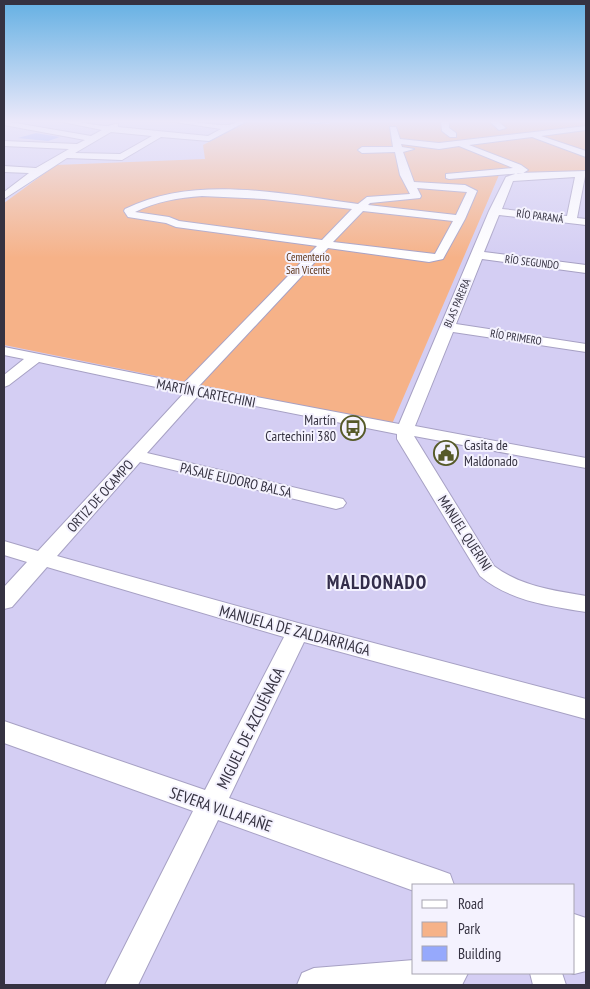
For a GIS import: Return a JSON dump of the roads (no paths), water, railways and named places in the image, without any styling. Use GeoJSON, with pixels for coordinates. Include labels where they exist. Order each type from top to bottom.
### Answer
{"type":"FeatureCollection","features":[{"type":"Feature","properties":{"kind":"street"},"geometry":{"type":"LineString","coordinates":[[4,196],[18,184],[46,166]]}},
{"type":"Feature","properties":{"kind":"street"},"geometry":{"type":"LineString","coordinates":[[361,207],[370,199],[415,197],[416,194],[408,181],[405,166]]}},
{"type":"Feature","properties":{"kind":"street"},"geometry":{"type":"LineString","coordinates":[[515,166],[525,170]]}},
{"type":"Feature","properties":{"kind":"street"},"geometry":{"type":"LineString","coordinates":[[408,181],[471,176],[491,171],[581,168],[584,166]]}},
{"type":"Feature","properties":{"kind":"street"},"geometry":{"type":"LineString","coordinates":[[4,169],[38,171]]}},
{"type":"Feature","properties":{"kind":"street","name":"BLAS PARERA"},"geometry":{"type":"LineString","coordinates":[[405,430],[494,211],[509,179],[512,177],[557,174],[582,177]]}},
{"type":"Feature","properties":{"kind":"street"},"geometry":{"type":"LineString","coordinates":[[571,220],[582,177]]}},
{"type":"Feature","properties":{"kind":"street"},"geometry":{"type":"LineString","coordinates":[[408,181],[472,190],[460,219],[439,257],[176,224],[169,220],[132,214],[129,211],[139,204],[155,198],[231,194],[460,219]]}},
{"type":"Feature","properties":{"kind":"street"},"geometry":{"type":"LineString","coordinates":[[4,184],[18,184]]}},
{"type":"Feature","properties":{"kind":"street","name":"ORTIZ DE OCAMPO"},"geometry":{"type":"LineString","coordinates":[[4,601],[136,456],[191,390],[361,207]]}},
{"type":"Feature","properties":{"kind":"street","name":"RÍO PARANÁ"},"geometry":{"type":"LineString","coordinates":[[494,211],[586,222]]}},
{"type":"Feature","properties":{"kind":"street","name":"RÍO SEGUNDO"},"geometry":{"type":"LineString","coordinates":[[477,255],[586,270]]}},
{"type":"Feature","properties":{"kind":"street","name":"RÍO PRIMERO"},"geometry":{"type":"LineString","coordinates":[[447,327],[586,348]]}},
{"type":"Feature","properties":{"kind":"street","name":"MARTÍN CARTECHINI"},"geometry":{"type":"LineString","coordinates":[[4,352],[191,390],[405,430],[431,432],[586,463]]}},
{"type":"Feature","properties":{"kind":"street"},"geometry":{"type":"LineString","coordinates":[[4,382],[35,358]]}},
{"type":"Feature","properties":{"kind":"street","name":"MANUEL QUERINI"},"geometry":{"type":"LineString","coordinates":[[405,430],[406,439],[487,571],[499,582],[515,590],[586,604]]}},
{"type":"Feature","properties":{"kind":"street","name":"PASAJE EUDORO BALSA"},"geometry":{"type":"LineString","coordinates":[[136,456],[336,503]]}},
{"type":"Feature","properties":{"kind":"street","name":"MANUELA DE ZALDARRIAGA"},"geometry":{"type":"LineString","coordinates":[[4,548],[298,632],[586,709]]}},
{"type":"Feature","properties":{"kind":"street","name":"MIGUEL DE AZCUÉNAGA"},"geometry":{"type":"LineString","coordinates":[[120,985],[298,632]]}},
{"type":"Feature","properties":{"kind":"street","name":"SEVERA VILLAFAÑE"},"geometry":{"type":"LineString","coordinates":[[4,732],[436,884]]}},
{"type":"Feature","properties":{"kind":"street"},"geometry":{"type":"LineString","coordinates":[[314,985],[440,974]]}},
{"type":"Feature","properties":{"kind":"place","name":"Martín Cartechini 380"},"geometry":{"type":"Point","coordinates":[353,428]}},
{"type":"Feature","properties":{"kind":"place","name":"Casita de Maldonado"},"geometry":{"type":"Point","coordinates":[446,453]}},
{"type":"Feature","properties":{"kind":"district","name":"MALDONADO"},"geometry":{"type":"Point","coordinates":[377,582]}},
{"type":"Feature","properties":{"kind":"park label","name":"Cementerio San Vicente"},"geometry":{"type":"Point","coordinates":[308,263]}}]}
